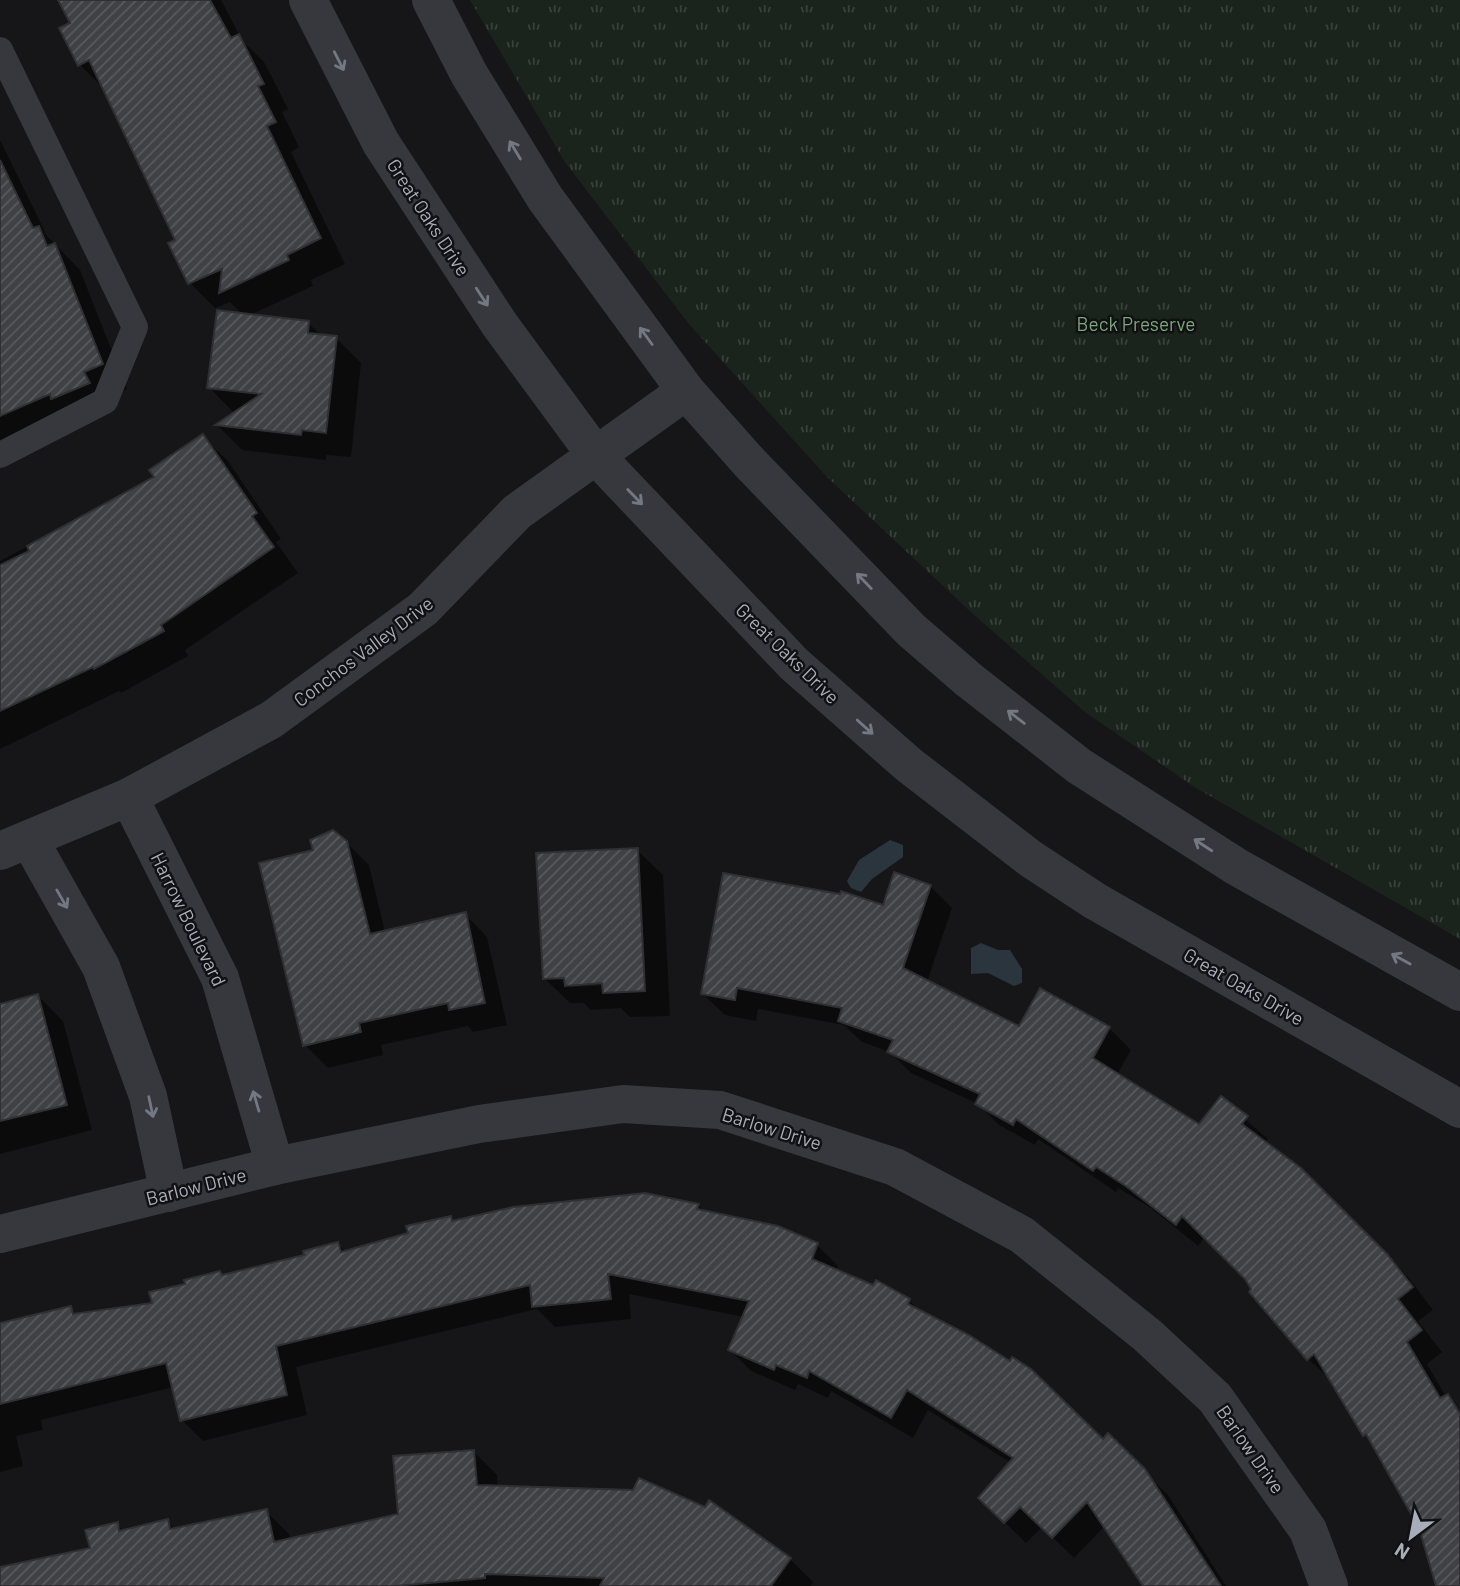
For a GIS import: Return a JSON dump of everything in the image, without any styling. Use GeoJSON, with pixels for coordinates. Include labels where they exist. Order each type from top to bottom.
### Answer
{"type":"FeatureCollection","features":[{"type":"Feature","properties":{"kind":"street","name":"Great Oaks Drive"},"geometry":{"type":"LineString","coordinates":[[308,0],[381,143],[500,325],[597,457],[794,664],[909,765],[1031,859],[1095,901],[1460,1109]]}},
{"type":"Feature","properties":{"kind":"street"},"geometry":{"type":"LineString","coordinates":[[431,0],[469,74],[545,198],[686,391],[911,630],[968,681],[1079,766],[1226,860],[1460,992]]}},
{"type":"Feature","properties":{"kind":"street","name":"Conchos Valley Drive"},"geometry":{"type":"LineString","coordinates":[[14,845],[129,797],[282,712],[423,609],[517,512],[686,391]]}},
{"type":"Feature","properties":{"kind":"street","name":"Harrow Boulevard"},"geometry":{"type":"LineString","coordinates":[[129,797],[220,978],[275,1166]]}},
{"type":"Feature","properties":{"kind":"street"},"geometry":{"type":"LineString","coordinates":[[14,845],[101,967],[148,1096],[169,1193]]}},
{"type":"Feature","properties":{"kind":"street","name":"Barlow Drive"},"geometry":{"type":"LineString","coordinates":[[0,1234],[275,1166],[479,1124],[623,1104],[720,1110],[895,1167],[1022,1235],[1147,1335],[1215,1398],[1308,1530],[1329,1586]]}},
{"type":"Feature","properties":{"kind":"lane"},"geometry":{"type":"LineString","coordinates":[[0,50],[135,327],[105,401],[0,455]]}},
{"type":"Feature","properties":{"kind":"green space","name":"Beck Preserve"},"geometry":{"type":"Polygon","coordinates":[[[470,0],[1460,0],[1460,939],[1196,788],[1085,712],[972,613],[827,477],[689,324],[565,162],[470,0]]]}},
{"type":"Feature","properties":{"kind":"shaded area"},"geometry":{"type":"Polygon","coordinates":[[[890,840],[903,845],[903,857],[872,879],[861,892],[851,888],[847,881],[859,860],[890,840]]]}},
{"type":"Feature","properties":{"kind":"shaded area"},"geometry":{"type":"Polygon","coordinates":[[[981,943],[998,950],[1010,950],[1022,969],[1022,983],[1014,986],[988,973],[971,974],[971,948],[981,943]]]}},
{"type":"Feature","properties":{"kind":"building"},"geometry":{"type":"Polygon","coordinates":[[[58,0],[210,0],[231,38],[239,34],[264,84],[258,86],[276,122],[267,126],[321,238],[287,255],[289,260],[219,293],[222,269],[188,284],[168,243],[175,240],[89,60],[78,66],[59,28],[70,23],[58,0]]]}},
{"type":"Feature","properties":{"kind":"building"},"geometry":{"type":"Polygon","coordinates":[[[0,160],[33,228],[39,226],[47,246],[55,243],[103,364],[84,372],[90,383],[51,399],[50,394],[0,416],[0,160]]]}},
{"type":"Feature","properties":{"kind":"building"},"geometry":{"type":"Polygon","coordinates":[[[217,310],[309,321],[308,333],[337,336],[326,433],[302,430],[301,435],[215,425],[261,394],[207,388],[217,310]]]}},
{"type":"Feature","properties":{"kind":"building"},"geometry":{"type":"Polygon","coordinates":[[[203,434],[257,513],[252,516],[274,547],[161,625],[164,631],[94,669],[93,667],[0,711],[0,565],[29,551],[27,546],[154,477],[149,470],[203,434]]]}},
{"type":"Feature","properties":{"kind":"building"},"geometry":{"type":"Polygon","coordinates":[[[333,830],[347,841],[370,934],[466,912],[485,1003],[449,1010],[448,1003],[359,1023],[361,1032],[303,1046],[259,863],[313,850],[310,840],[333,830]]]}},
{"type":"Feature","properties":{"kind":"building"},"geometry":{"type":"Polygon","coordinates":[[[638,848],[645,991],[603,993],[602,983],[565,986],[564,978],[543,979],[536,853],[638,848]]]}},
{"type":"Feature","properties":{"kind":"building"},"geometry":{"type":"Polygon","coordinates":[[[894,872],[931,885],[903,968],[1019,1026],[1040,988],[1110,1027],[1093,1058],[1199,1124],[1221,1096],[1248,1116],[1242,1124],[1301,1168],[1387,1254],[1413,1287],[1398,1299],[1422,1330],[1407,1342],[1440,1398],[1448,1394],[1460,1414],[1460,1586],[1436,1586],[1419,1528],[1366,1434],[1363,1436],[1314,1354],[1307,1360],[1249,1292],[1251,1289],[1245,1279],[1182,1216],[1176,1225],[1096,1167],[1093,1171],[1016,1119],[1013,1125],[975,1104],[980,1094],[887,1052],[893,1040],[838,1021],[842,1008],[737,988],[735,1000],[701,994],[723,873],[840,894],[841,891],[883,905],[894,872]]]}},
{"type":"Feature","properties":{"kind":"building"},"geometry":{"type":"Polygon","coordinates":[[[38,994],[67,1105],[0,1121],[0,1004],[38,994]]]}},
{"type":"Feature","properties":{"kind":"building"},"geometry":{"type":"Polygon","coordinates":[[[645,1193],[699,1204],[697,1209],[778,1226],[818,1243],[812,1259],[873,1285],[876,1280],[910,1299],[908,1304],[969,1335],[1010,1361],[1012,1357],[1031,1369],[1103,1439],[1108,1433],[1145,1469],[1221,1586],[1143,1586],[1087,1502],[1052,1538],[1020,1507],[1004,1523],[978,1498],[1013,1458],[907,1390],[891,1418],[809,1371],[807,1378],[776,1365],[774,1370],[728,1350],[749,1301],[608,1274],[611,1299],[532,1307],[530,1285],[276,1346],[287,1395],[180,1421],[166,1363],[0,1404],[0,1323],[71,1306],[73,1314],[152,1303],[149,1292],[185,1284],[184,1280],[220,1271],[222,1275],[304,1255],[303,1251],[338,1242],[341,1252],[408,1233],[406,1226],[451,1216],[452,1221],[513,1207],[645,1193]]]}},
{"type":"Feature","properties":{"kind":"building"},"geometry":{"type":"Polygon","coordinates":[[[474,1450],[477,1485],[633,1490],[639,1478],[705,1507],[709,1500],[791,1558],[771,1586],[600,1586],[604,1578],[485,1574],[485,1578],[395,1586],[0,1586],[0,1567],[90,1548],[85,1530],[118,1522],[119,1531],[168,1519],[170,1529],[267,1509],[274,1542],[398,1514],[393,1456],[474,1450]]]}}]}
